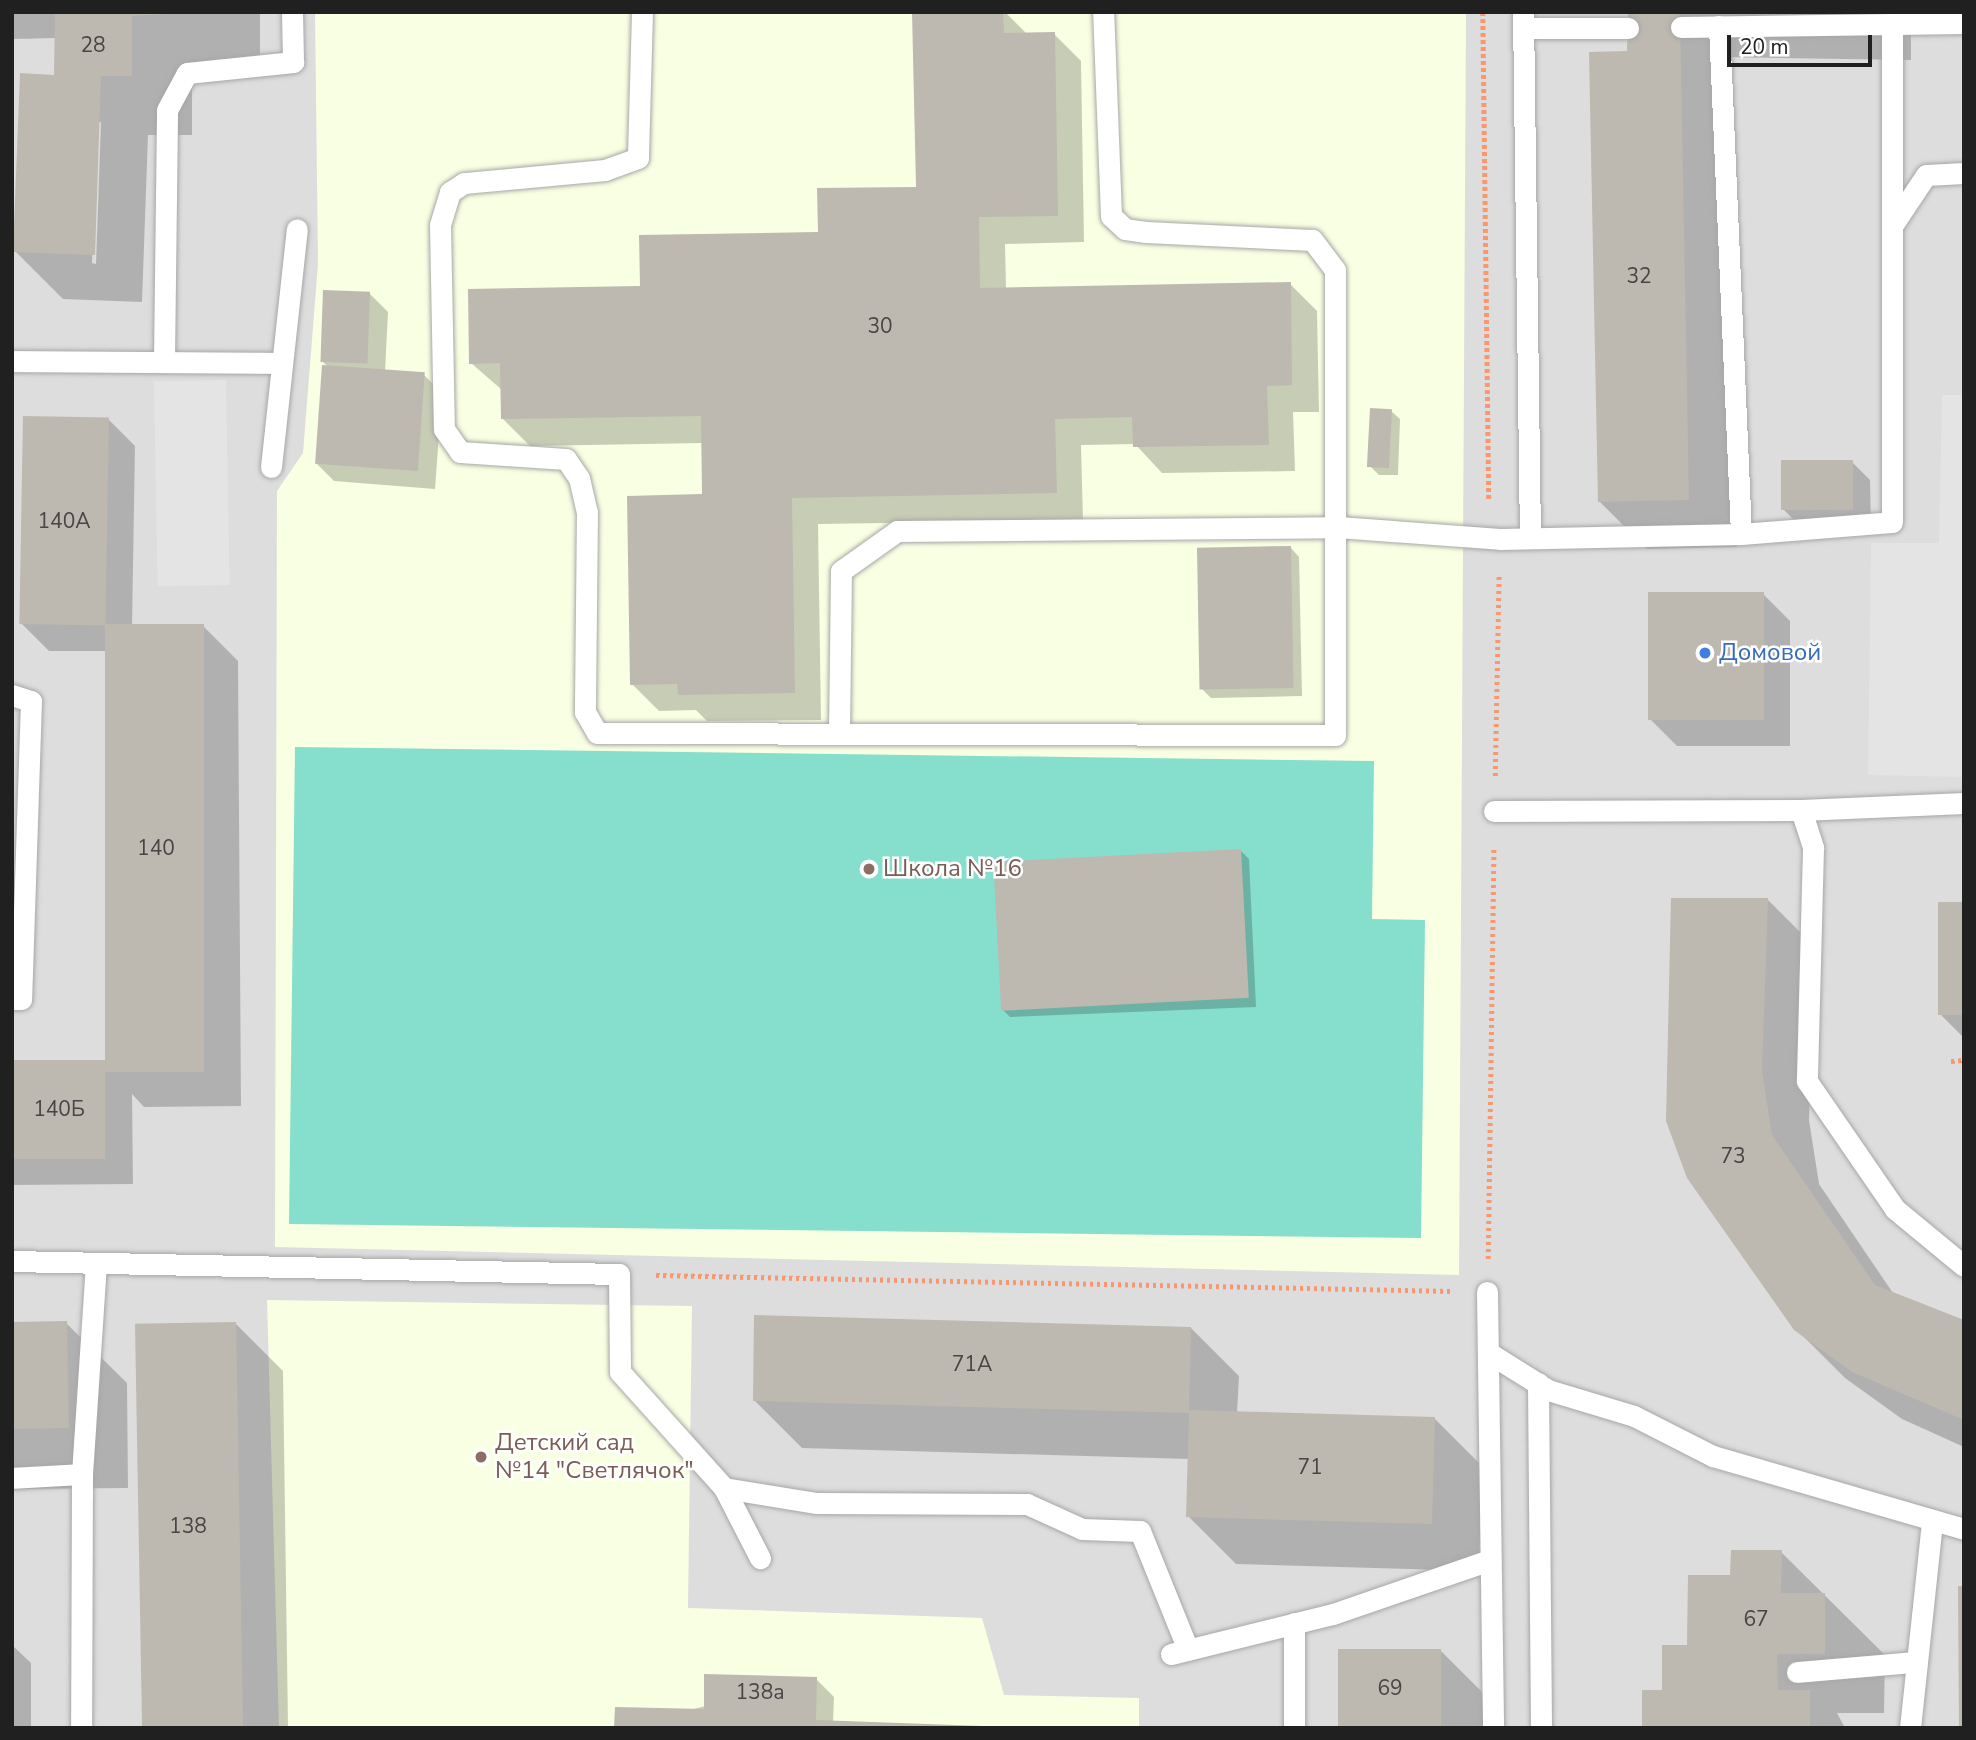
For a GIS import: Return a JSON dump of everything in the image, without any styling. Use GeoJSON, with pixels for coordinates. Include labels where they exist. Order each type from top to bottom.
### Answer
{"type":"FeatureCollection","features":[{"type":"Feature","properties":{"kind":"lane"},"geometry":{"type":"LineString","coordinates":[[164,361],[167,110],[187,73],[293,62],[292,12]]}},
{"type":"Feature","properties":{"kind":"lane"},"geometry":{"type":"LineString","coordinates":[[642,12],[638,158],[605,170],[489,176],[450,192],[440,225],[444,429],[460,452],[566,459],[579,478],[587,512],[585,712],[597,733],[1335,735],[1338,527],[1335,270],[1312,240],[1146,232],[1125,229],[1111,216],[1102,12]]}},
{"type":"Feature","properties":{"kind":"lane"},"geometry":{"type":"LineString","coordinates":[[1530,538],[1523,20],[1628,28]]}},
{"type":"Feature","properties":{"kind":"lane"},"geometry":{"type":"LineString","coordinates":[[1681,27],[1964,23]]}},
{"type":"Feature","properties":{"kind":"lane"},"geometry":{"type":"LineString","coordinates":[[838,734],[841,571],[897,531],[1338,527],[1494,539],[1741,534],[1892,522],[1892,24]]}},
{"type":"Feature","properties":{"kind":"lane"},"geometry":{"type":"LineString","coordinates":[[1719,26],[1741,534]]}},
{"type":"Feature","properties":{"kind":"lane"},"geometry":{"type":"LineString","coordinates":[[1891,228],[1926,175],[1964,173]]}},
{"type":"Feature","properties":{"kind":"lane"},"geometry":{"type":"LineString","coordinates":[[271,467],[297,229]]}},
{"type":"Feature","properties":{"kind":"lane"},"geometry":{"type":"LineString","coordinates":[[12,361],[282,363]]}},
{"type":"Feature","properties":{"kind":"lane"},"geometry":{"type":"LineString","coordinates":[[12,695],[31,701],[20,999],[12,999]]}},
{"type":"Feature","properties":{"kind":"lane"},"geometry":{"type":"LineString","coordinates":[[1494,811],[1801,810],[1964,803]]}},
{"type":"Feature","properties":{"kind":"lane"},"geometry":{"type":"LineString","coordinates":[[1801,810],[1813,848],[1807,1081],[1895,1209],[1964,1266]]}},
{"type":"Feature","properties":{"kind":"lane"},"geometry":{"type":"LineString","coordinates":[[12,1261],[619,1274],[621,1372],[724,1488],[760,1558]]}},
{"type":"Feature","properties":{"kind":"lane"},"geometry":{"type":"LineString","coordinates":[[82,1728],[82,1474],[96,1263]]}},
{"type":"Feature","properties":{"kind":"lane"},"geometry":{"type":"LineString","coordinates":[[1487,1292],[1493,1728]]}},
{"type":"Feature","properties":{"kind":"lane"},"geometry":{"type":"LineString","coordinates":[[1489,1353],[1538,1383],[1634,1416],[1713,1456],[1932,1522],[1964,1529]]}},
{"type":"Feature","properties":{"kind":"lane"},"geometry":{"type":"LineString","coordinates":[[1538,1383],[1541,1728]]}},
{"type":"Feature","properties":{"kind":"lane"},"geometry":{"type":"LineString","coordinates":[[12,1478],[82,1474]]}},
{"type":"Feature","properties":{"kind":"lane"},"geometry":{"type":"LineString","coordinates":[[724,1488],[817,1503],[1027,1504],[1082,1529],[1140,1531],[1180,1652],[1294,1623],[1490,1560]]}},
{"type":"Feature","properties":{"kind":"lane"},"geometry":{"type":"LineString","coordinates":[[1910,1728],[1914,1662],[1931,1563],[1932,1522]]}},
{"type":"Feature","properties":{"kind":"lane"},"geometry":{"type":"LineString","coordinates":[[1294,1623],[1294,1728]]}},
{"type":"Feature","properties":{"kind":"lane"},"geometry":{"type":"LineString","coordinates":[[1797,1672],[1914,1662]]}},
{"type":"Feature","properties":{"kind":"path"},"geometry":{"type":"LineString","coordinates":[[619,1274],[1487,1292],[1494,811],[1494,539],[1483,12]]}},
{"type":"Feature","properties":{"kind":"path"},"geometry":{"type":"LineString","coordinates":[[1951,1060],[1964,1060]]}},
{"type":"Feature","properties":{"kind":"shaded area"},"geometry":{"type":"Polygon","coordinates":[[[12,12],[1964,12],[1964,1728],[12,1728],[12,12]]]}},
{"type":"Feature","properties":{"kind":"shaded area","name":"Школа №16"},"geometry":{"type":"Polygon","coordinates":[[[315,12],[1466,12],[1459,1275],[275,1247],[277,491],[303,453],[318,264],[315,12]]]}},
{"type":"Feature","properties":{"kind":"shaded area"},"geometry":{"type":"Polygon","coordinates":[[[226,380],[230,585],[158,586],[154,381],[226,380]]]}},
{"type":"Feature","properties":{"kind":"shaded area"},"geometry":{"type":"Polygon","coordinates":[[[1942,395],[1964,395],[1964,777],[1868,775],[1871,543],[1939,543],[1942,395]]]}},
{"type":"Feature","properties":{"kind":"shaded area"},"geometry":{"type":"Polygon","coordinates":[[[295,747],[1374,761],[1372,919],[1425,920],[1421,1238],[289,1224],[295,747]]]}},
{"type":"Feature","properties":{"kind":"shaded area","name":"Детский сад №14 \"Светлячок\""},"geometry":{"type":"Polygon","coordinates":[[[267,1300],[692,1306],[688,1608],[982,1618],[1004,1695],[1139,1698],[1139,1728],[279,1728],[267,1300]]]}},
{"type":"Feature","properties":{"kind":"building"},"geometry":{"type":"Polygon","coordinates":[[[55,12],[201,12],[132,16],[132,76],[101,76],[95,255],[13,252],[20,73],[54,75],[55,12]]]}},
{"type":"Feature","properties":{"kind":"building"},"geometry":{"type":"Polygon","coordinates":[[[912,12],[1003,12],[1004,33],[1055,32],[1058,216],[979,217],[980,288],[1291,282],[1292,385],[1267,386],[1269,445],[1133,447],[1132,417],[1055,419],[1057,493],[792,498],[795,693],[678,695],[677,684],[630,685],[627,496],[702,494],[701,416],[501,419],[500,363],[469,364],[468,289],[640,286],[639,235],[818,232],[817,188],[916,187],[912,12]]]}},
{"type":"Feature","properties":{"kind":"building"},"geometry":{"type":"Polygon","coordinates":[[[1628,12],[1680,14],[1689,500],[1598,502],[1589,52],[1627,51],[1628,12]]]}},
{"type":"Feature","properties":{"kind":"building"},"geometry":{"type":"Polygon","coordinates":[[[323,290],[370,292],[367,364],[320,362],[323,290]]]}},
{"type":"Feature","properties":{"kind":"building"},"geometry":{"type":"Polygon","coordinates":[[[322,365],[425,372],[418,471],[315,464],[322,365]]]}},
{"type":"Feature","properties":{"kind":"building"},"geometry":{"type":"Polygon","coordinates":[[[1370,408],[1392,409],[1389,468],[1367,467],[1370,408]]]}},
{"type":"Feature","properties":{"kind":"building"},"geometry":{"type":"Polygon","coordinates":[[[23,416],[109,418],[105,625],[19,624],[23,416]]]}},
{"type":"Feature","properties":{"kind":"building"},"geometry":{"type":"Polygon","coordinates":[[[1781,460],[1853,460],[1853,510],[1781,510],[1781,460]]]}},
{"type":"Feature","properties":{"kind":"building"},"geometry":{"type":"Polygon","coordinates":[[[1291,546],[1293,688],[1199,690],[1197,548],[1291,546]]]}},
{"type":"Feature","properties":{"kind":"building"},"geometry":{"type":"Polygon","coordinates":[[[1648,592],[1764,592],[1764,720],[1648,720],[1648,592]]]}},
{"type":"Feature","properties":{"kind":"building"},"geometry":{"type":"Polygon","coordinates":[[[105,624],[204,624],[204,1072],[105,1072],[105,624]]]}},
{"type":"Feature","properties":{"kind":"building"},"geometry":{"type":"Polygon","coordinates":[[[1241,849],[1249,998],[1001,1011],[993,862],[1241,849]]]}},
{"type":"Feature","properties":{"kind":"building"},"geometry":{"type":"Polygon","coordinates":[[[1671,898],[1768,898],[1762,1071],[1772,1135],[1875,1285],[1964,1320],[1964,1420],[1852,1372],[1794,1330],[1687,1178],[1666,1121],[1671,898]]]}},
{"type":"Feature","properties":{"kind":"building"},"geometry":{"type":"Polygon","coordinates":[[[1938,902],[1964,902],[1964,1015],[1938,1015],[1938,902]]]}},
{"type":"Feature","properties":{"kind":"building"},"geometry":{"type":"Polygon","coordinates":[[[12,1060],[105,1060],[105,1159],[12,1159],[12,1060]]]}},
{"type":"Feature","properties":{"kind":"building"},"geometry":{"type":"Polygon","coordinates":[[[754,1315],[1191,1327],[1189,1410],[1435,1417],[1432,1524],[1186,1517],[1189,1413],[753,1401],[754,1315]]]}},
{"type":"Feature","properties":{"kind":"building"},"geometry":{"type":"Polygon","coordinates":[[[67,1321],[69,1428],[14,1429],[12,1322],[67,1321]]]}},
{"type":"Feature","properties":{"kind":"building"},"geometry":{"type":"Polygon","coordinates":[[[236,1322],[243,1728],[142,1728],[135,1324],[236,1322]]]}},
{"type":"Feature","properties":{"kind":"building"},"geometry":{"type":"Polygon","coordinates":[[[1731,1550],[1782,1550],[1781,1593],[1825,1593],[1825,1654],[1777,1654],[1778,1690],[1810,1690],[1810,1728],[1642,1728],[1642,1690],[1662,1690],[1662,1645],[1687,1645],[1688,1575],[1730,1575],[1731,1550]]]}},
{"type":"Feature","properties":{"kind":"building"},"geometry":{"type":"Polygon","coordinates":[[[1958,1586],[1964,1586],[1964,1728],[1959,1728],[1958,1586]]]}},
{"type":"Feature","properties":{"kind":"building"},"geometry":{"type":"Polygon","coordinates":[[[1338,1649],[1441,1649],[1441,1728],[1338,1728],[1338,1649]]]}},
{"type":"Feature","properties":{"kind":"building"},"geometry":{"type":"Polygon","coordinates":[[[704,1674],[817,1677],[816,1720],[1039,1728],[614,1728],[615,1707],[704,1709],[704,1674]]]}},
{"type":"Feature","properties":{"kind":"place","name":"Домовой"},"geometry":{"type":"Point","coordinates":[1705,653]}},
{"type":"Feature","properties":{"kind":"place","name":"Школа №16"},"geometry":{"type":"Point","coordinates":[869,869]}},
{"type":"Feature","properties":{"kind":"place","name":"Детский сад №14 \"Светлячок\""},"geometry":{"type":"Point","coordinates":[481,1457]}}]}
